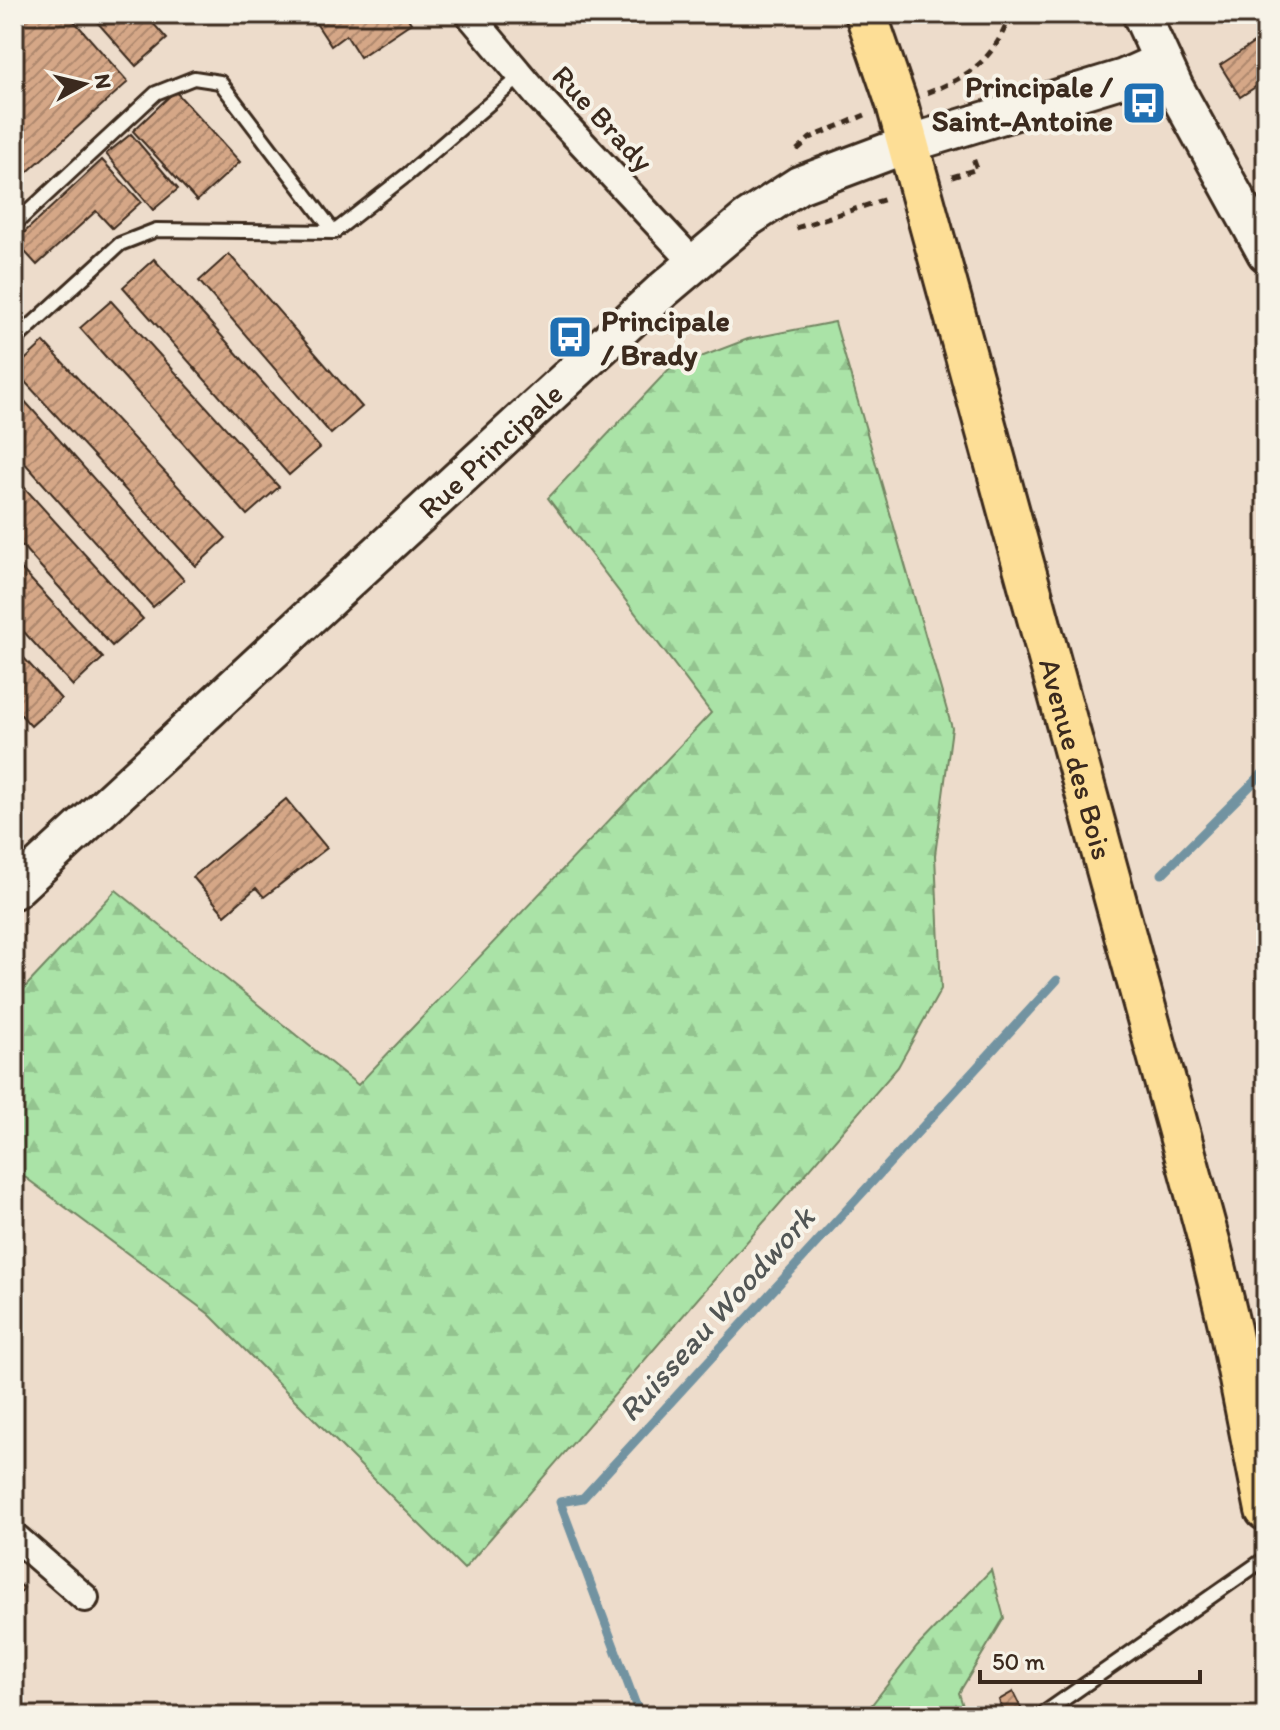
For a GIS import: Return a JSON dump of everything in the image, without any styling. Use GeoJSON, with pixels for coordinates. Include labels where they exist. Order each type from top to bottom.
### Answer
{"type":"FeatureCollection","features":[{"type":"Feature","properties":{"kind":"main road","name":"Avenue des Bois"},"geometry":{"type":"LineString","coordinates":[[866,14],[908,144],[1209,1241],[1266,1510]]}},
{"type":"Feature","properties":{"kind":"street","name":"Rue Brady"},"geometry":{"type":"LineString","coordinates":[[469,14],[521,76],[694,263]]}},
{"type":"Feature","properties":{"kind":"street"},"geometry":{"type":"LineString","coordinates":[[1141,14],[1162,61],[1266,253]]}},
{"type":"Feature","properties":{"kind":"street","name":"Rue Principale"},"geometry":{"type":"LineString","coordinates":[[14,890],[694,263],[747,219],[788,191],[821,175],[908,144],[1124,78],[1162,61]]}},
{"type":"Feature","properties":{"kind":"street"},"geometry":{"type":"LineString","coordinates":[[14,1536],[85,1598]]}},
{"type":"Feature","properties":{"kind":"lane"},"geometry":{"type":"LineString","coordinates":[[14,341],[120,244],[156,230],[334,232],[408,174],[521,76]]}},
{"type":"Feature","properties":{"kind":"lane"},"geometry":{"type":"LineString","coordinates":[[14,225],[156,93],[194,78],[220,82],[334,232]]}},
{"type":"Feature","properties":{"kind":"lane"},"geometry":{"type":"LineString","coordinates":[[1040,1716],[1266,1558]]}},
{"type":"Feature","properties":{"kind":"path"},"geometry":{"type":"LineString","coordinates":[[945,86],[987,58],[998,44],[1010,14]]}},
{"type":"Feature","properties":{"kind":"green space"},"geometry":{"type":"Polygon","coordinates":[[[835,322],[952,728],[935,855],[941,989],[898,1067],[464,1569],[209,1314],[14,1169],[14,999],[116,890],[358,1085],[711,713],[548,498],[669,369],[748,339],[835,322]]]}},
{"type":"Feature","properties":{"kind":"green space"},"geometry":{"type":"Polygon","coordinates":[[[991,1570],[1004,1618],[959,1693],[966,1716],[863,1716],[917,1647],[991,1570]]]}},
{"type":"Feature","properties":{"kind":"building"},"geometry":{"type":"Polygon","coordinates":[[[14,14],[68,14],[128,82],[14,184],[14,14]]]}},
{"type":"Feature","properties":{"kind":"building"},"geometry":{"type":"Polygon","coordinates":[[[90,14],[145,14],[167,39],[136,66],[90,14]]]}},
{"type":"Feature","properties":{"kind":"building"},"geometry":{"type":"Polygon","coordinates":[[[310,14],[405,14],[411,23],[360,57],[346,35],[331,46],[310,14]]]}},
{"type":"Feature","properties":{"kind":"building"},"geometry":{"type":"Polygon","coordinates":[[[1266,35],[1266,80],[1240,97],[1220,65],[1266,35]]]}},
{"type":"Feature","properties":{"kind":"building"},"geometry":{"type":"Polygon","coordinates":[[[175,91],[240,162],[197,201],[133,131],[175,91]]]}},
{"type":"Feature","properties":{"kind":"building"},"geometry":{"type":"Polygon","coordinates":[[[131,134],[178,189],[153,210],[106,154],[131,134]]]}},
{"type":"Feature","properties":{"kind":"building"},"geometry":{"type":"Polygon","coordinates":[[[102,160],[141,202],[112,228],[96,211],[37,265],[15,241],[102,160]]]}},
{"type":"Feature","properties":{"kind":"building"},"geometry":{"type":"Polygon","coordinates":[[[229,254],[362,407],[331,434],[199,281],[229,254]]]}},
{"type":"Feature","properties":{"kind":"building"},"geometry":{"type":"Polygon","coordinates":[[[154,259],[320,448],[289,475],[123,287],[154,259]]]}},
{"type":"Feature","properties":{"kind":"building"},"geometry":{"type":"Polygon","coordinates":[[[111,301],[279,487],[247,515],[80,328],[111,301]]]}},
{"type":"Feature","properties":{"kind":"building"},"geometry":{"type":"Polygon","coordinates":[[[44,342],[226,538],[196,566],[14,370],[44,342]]]}},
{"type":"Feature","properties":{"kind":"building"},"geometry":{"type":"Polygon","coordinates":[[[14,389],[184,580],[153,607],[14,451],[14,389]]]}},
{"type":"Feature","properties":{"kind":"building"},"geometry":{"type":"Polygon","coordinates":[[[14,476],[143,619],[112,646],[14,537],[14,476]]]}},
{"type":"Feature","properties":{"kind":"building"},"geometry":{"type":"Polygon","coordinates":[[[14,561],[103,658],[73,686],[14,621],[14,561]]]}},
{"type":"Feature","properties":{"kind":"building"},"geometry":{"type":"Polygon","coordinates":[[[14,647],[61,699],[31,726],[14,707],[14,647]]]}},
{"type":"Feature","properties":{"kind":"building"},"geometry":{"type":"Polygon","coordinates":[[[286,799],[327,848],[264,897],[256,888],[225,915],[193,877],[286,799]]]}},
{"type":"Feature","properties":{"kind":"building"},"geometry":{"type":"Polygon","coordinates":[[[14,1580],[24,1588],[14,1601],[14,1580]]]}},
{"type":"Feature","properties":{"kind":"building"},"geometry":{"type":"Polygon","coordinates":[[[1013,1692],[1025,1716],[1004,1716],[999,1700],[1013,1692]]]}},
{"type":"Feature","properties":{"kind":"waterway","name":"Ruisseau Woodwork"},"geometry":{"type":"LineString","coordinates":[[1162,874],[1266,770]]}},
{"type":"Feature","properties":{"kind":"waterway","name":"Ruisseau Woodwork"},"geometry":{"type":"LineString","coordinates":[[640,1716],[560,1502],[583,1498],[1057,980]]}},
{"type":"Feature","properties":{"kind":"place","name":"Principale / Saint-Antoine"},"geometry":{"type":"Point","coordinates":[1144,103]}},
{"type":"Feature","properties":{"kind":"place","name":"Principale / Brady"},"geometry":{"type":"Point","coordinates":[570,337]}}]}
